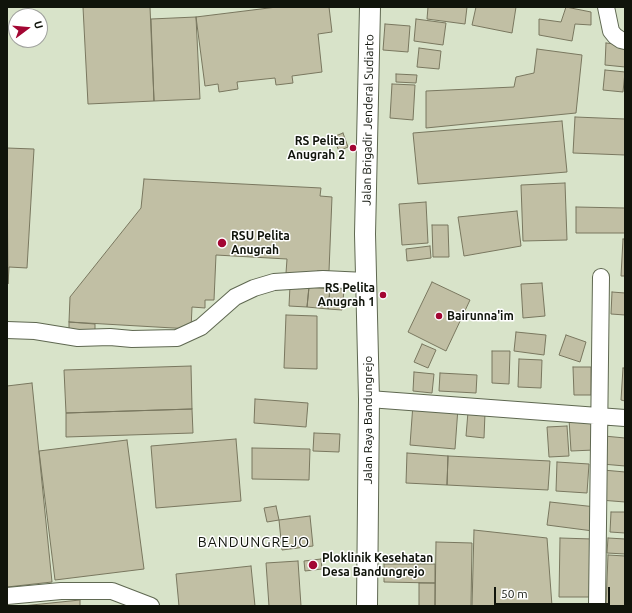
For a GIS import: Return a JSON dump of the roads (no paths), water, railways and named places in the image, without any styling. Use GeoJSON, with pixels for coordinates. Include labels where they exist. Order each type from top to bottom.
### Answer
{"type":"FeatureCollection","features":[{"type":"Feature","properties":{"kind":"main road","name":"Jalan Brigadir Jenderal Sudiarto"},"geometry":{"type":"LineString","coordinates":[[365,234],[370,7]]}},
{"type":"Feature","properties":{"kind":"main road","name":"Jalan Raya Bandungrejo"},"geometry":{"type":"LineString","coordinates":[[365,234],[369,399],[367,606]]}},
{"type":"Feature","properties":{"kind":"street"},"geometry":{"type":"LineString","coordinates":[[606,7],[607,20],[611,31],[615,36],[625,41]]}},
{"type":"Feature","properties":{"kind":"street"},"geometry":{"type":"LineString","coordinates":[[597,606],[601,277]]}},
{"type":"Feature","properties":{"kind":"street"},"geometry":{"type":"LineString","coordinates":[[7,330],[35,331],[78,338],[177,338],[201,327],[235,297],[254,288],[274,282],[323,279],[366,281]]}},
{"type":"Feature","properties":{"kind":"street"},"geometry":{"type":"LineString","coordinates":[[369,399],[625,418]]}},
{"type":"Feature","properties":{"kind":"street"},"geometry":{"type":"LineString","coordinates":[[7,596],[61,591],[112,592],[151,606]]}},
{"type":"Feature","properties":{"kind":"place","name":"RS Pelita Anugrah 2"},"geometry":{"type":"Point","coordinates":[353,148]}},
{"type":"Feature","properties":{"kind":"place","name":"RSU Pelita Anugrah"},"geometry":{"type":"Point","coordinates":[222,243]}},
{"type":"Feature","properties":{"kind":"place","name":"RS Pelita Anugrah 1"},"geometry":{"type":"Point","coordinates":[383,295]}},
{"type":"Feature","properties":{"kind":"place","name":"Bairunna'im"},"geometry":{"type":"Point","coordinates":[439,316]}},
{"type":"Feature","properties":{"kind":"place","name":"Ploklinik Kesehatan Desa Bandungrejo"},"geometry":{"type":"Point","coordinates":[313,565]}},
{"type":"Feature","properties":{"kind":"district","name":"BANDUNGREJO"},"geometry":{"type":"Point","coordinates":[254,542]}}]}
